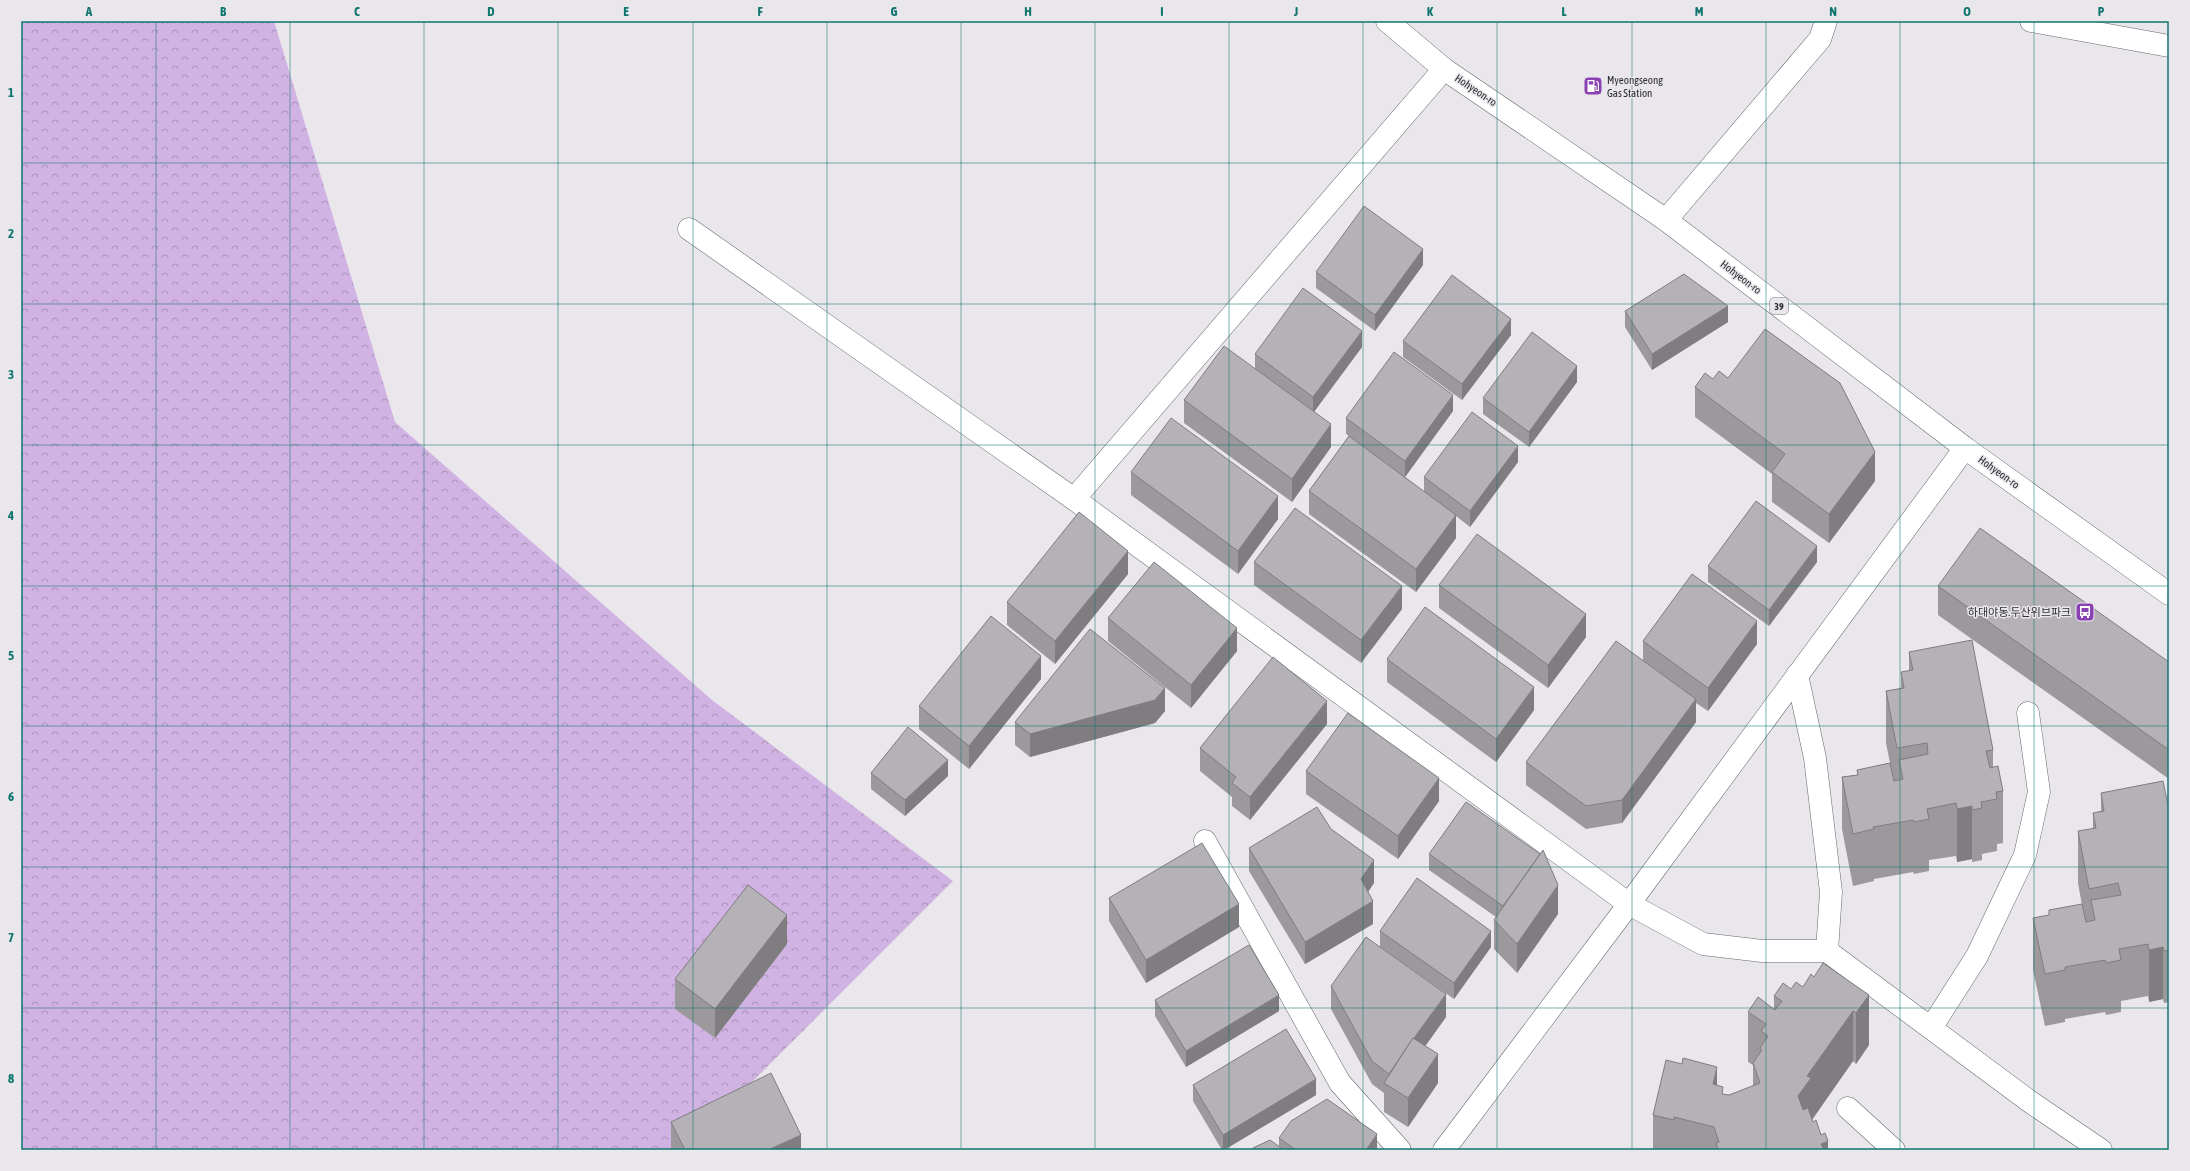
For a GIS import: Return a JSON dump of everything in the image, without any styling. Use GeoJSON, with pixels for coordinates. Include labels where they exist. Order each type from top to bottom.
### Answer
{"type":"FeatureCollection","features":[{"type":"Feature","properties":{"kind":"street","name":"Hohyeon-ro"},"geometry":{"type":"LineString","coordinates":[[1387,21],[1444,69],[1666,220],[1965,448],[2169,594]]}},
{"type":"Feature","properties":{"kind":"street"},"geometry":{"type":"LineString","coordinates":[[1666,220],[1820,39],[1826,21]]}},
{"type":"Feature","properties":{"kind":"street"},"geometry":{"type":"LineString","coordinates":[[2031,21],[2169,46]]}},
{"type":"Feature","properties":{"kind":"street"},"geometry":{"type":"LineString","coordinates":[[1074,499],[1444,69]]}},
{"type":"Feature","properties":{"kind":"street"},"geometry":{"type":"LineString","coordinates":[[689,229],[1074,499],[1629,904],[1703,944],[1762,951],[1827,951],[2029,1101],[2077,1143],[2101,1150]]}},
{"type":"Feature","properties":{"kind":"street"},"geometry":{"type":"LineString","coordinates":[[1444,1150],[1629,904],[1965,448]]}},
{"type":"Feature","properties":{"kind":"street"},"geometry":{"type":"LineString","coordinates":[[1797,675],[1815,758],[1831,892],[1827,951]]}},
{"type":"Feature","properties":{"kind":"street"},"geometry":{"type":"LineString","coordinates":[[1931,1028],[1977,956],[2025,855],[2039,792],[2028,713]]}},
{"type":"Feature","properties":{"kind":"street"},"geometry":{"type":"LineString","coordinates":[[1205,840],[1340,1083],[1400,1150]]}},
{"type":"Feature","properties":{"kind":"street"},"geometry":{"type":"LineString","coordinates":[[1848,1108],[1894,1150]]}},
{"type":"Feature","properties":{"kind":"green space"},"geometry":{"type":"Polygon","coordinates":[[[21,21],[274,21],[395,422],[712,700],[953,881],[684,1150],[21,1150],[21,21]]]}},
{"type":"Feature","properties":{"kind":"building"},"geometry":{"type":"Polygon","coordinates":[[[1364,206],[1423,249],[1375,315],[1316,272],[1364,206]]]}},
{"type":"Feature","properties":{"kind":"building"},"geometry":{"type":"Polygon","coordinates":[[[1684,274],[1728,306],[1652,354],[1625,311],[1684,274]]]}},
{"type":"Feature","properties":{"kind":"building"},"geometry":{"type":"Polygon","coordinates":[[[1452,275],[1511,319],[1462,384],[1403,341],[1452,275]]]}},
{"type":"Feature","properties":{"kind":"building"},"geometry":{"type":"Polygon","coordinates":[[[1303,288],[1362,331],[1313,397],[1255,354],[1303,288]]]}},
{"type":"Feature","properties":{"kind":"building"},"geometry":{"type":"Polygon","coordinates":[[[1765,329],[1840,383],[1875,452],[1829,514],[1772,472],[1785,454],[1695,387],[1705,373],[1713,379],[1719,371],[1728,378],[1765,329]]]}},
{"type":"Feature","properties":{"kind":"building"},"geometry":{"type":"Polygon","coordinates":[[[1532,332],[1577,366],[1529,432],[1483,398],[1532,332]]]}},
{"type":"Feature","properties":{"kind":"building"},"geometry":{"type":"Polygon","coordinates":[[[1224,346],[1331,424],[1292,479],[1184,400],[1224,346]]]}},
{"type":"Feature","properties":{"kind":"building"},"geometry":{"type":"Polygon","coordinates":[[[1394,352],[1453,395],[1405,461],[1346,418],[1394,352]]]}},
{"type":"Feature","properties":{"kind":"building"},"geometry":{"type":"Polygon","coordinates":[[[1472,412],[1518,446],[1470,511],[1424,477],[1472,412]]]}},
{"type":"Feature","properties":{"kind":"building"},"geometry":{"type":"Polygon","coordinates":[[[1171,418],[1278,496],[1238,551],[1131,472],[1171,418]]]}},
{"type":"Feature","properties":{"kind":"building"},"geometry":{"type":"Polygon","coordinates":[[[1349,436],[1456,515],[1416,569],[1309,491],[1349,436]]]}},
{"type":"Feature","properties":{"kind":"building"},"geometry":{"type":"Polygon","coordinates":[[[1756,501],[1817,546],[1769,610],[1708,566],[1756,501]]]}},
{"type":"Feature","properties":{"kind":"building"},"geometry":{"type":"Polygon","coordinates":[[[1295,508],[1402,586],[1361,640],[1254,562],[1295,508]]]}},
{"type":"Feature","properties":{"kind":"building"},"geometry":{"type":"Polygon","coordinates":[[[1079,512],[1128,551],[1055,641],[1007,602],[1079,512]]]}},
{"type":"Feature","properties":{"kind":"building"},"geometry":{"type":"Polygon","coordinates":[[[1980,528],[2169,662],[2169,750],[1938,586],[1980,528]]]}},
{"type":"Feature","properties":{"kind":"building"},"geometry":{"type":"Polygon","coordinates":[[[1477,534],[1586,614],[1548,665],[1439,585],[1477,534]]]}},
{"type":"Feature","properties":{"kind":"building"},"geometry":{"type":"Polygon","coordinates":[[[1154,562],[1237,628],[1191,685],[1108,618],[1154,562]]]}},
{"type":"Feature","properties":{"kind":"building"},"geometry":{"type":"Polygon","coordinates":[[[1692,574],[1757,621],[1708,688],[1643,641],[1692,574]]]}},
{"type":"Feature","properties":{"kind":"building"},"geometry":{"type":"Polygon","coordinates":[[[1425,607],[1534,687],[1496,739],[1387,659],[1425,607]]]}},
{"type":"Feature","properties":{"kind":"building"},"geometry":{"type":"Polygon","coordinates":[[[991,616],[1041,656],[969,746],[919,706],[991,616]]]}},
{"type":"Feature","properties":{"kind":"building"},"geometry":{"type":"Polygon","coordinates":[[[1090,629],[1165,688],[1155,700],[1030,734],[1015,722],[1090,629]]]}},
{"type":"Feature","properties":{"kind":"building"},"geometry":{"type":"Polygon","coordinates":[[[1972,640],[1993,750],[1986,751],[1990,768],[1998,766],[2003,791],[1996,792],[1997,799],[1981,802],[1982,808],[1972,810],[1972,806],[1957,809],[1956,803],[1927,809],[1929,819],[1914,822],[1913,820],[1873,827],[1874,829],[1853,834],[1842,777],[1858,775],[1857,770],[1890,763],[1894,781],[1903,779],[1899,760],[1928,754],[1927,743],[1897,748],[1886,691],[1904,688],[1901,672],[1913,670],[1909,652],[1972,640]]]}},
{"type":"Feature","properties":{"kind":"building"},"geometry":{"type":"Polygon","coordinates":[[[1616,641],[1696,699],[1622,800],[1586,806],[1526,762],[1616,641]]]}},
{"type":"Feature","properties":{"kind":"building"},"geometry":{"type":"Polygon","coordinates":[[[1273,657],[1327,701],[1250,797],[1232,783],[1236,777],[1200,748],[1273,657]]]}},
{"type":"Feature","properties":{"kind":"building"},"geometry":{"type":"Polygon","coordinates":[[[1348,713],[1439,778],[1398,836],[1306,771],[1348,713]]]}},
{"type":"Feature","properties":{"kind":"building"},"geometry":{"type":"Polygon","coordinates":[[[908,727],[948,760],[905,800],[871,773],[908,727]]]}},
{"type":"Feature","properties":{"kind":"building"},"geometry":{"type":"Polygon","coordinates":[[[2163,781],[2169,810],[2169,950],[2164,951],[2163,947],[2149,950],[2148,944],[2119,949],[2121,960],[2106,963],[2105,960],[2065,967],[2065,970],[2045,974],[2033,918],[2049,915],[2049,910],[2082,904],[2086,922],[2095,920],[2091,900],[2121,895],[2118,883],[2089,889],[2078,831],[2096,828],[2093,813],[2104,811],[2101,793],[2163,781]]]}},
{"type":"Feature","properties":{"kind":"building"},"geometry":{"type":"Polygon","coordinates":[[[1466,802],[1540,854],[1503,906],[1429,854],[1466,802]]]}},
{"type":"Feature","properties":{"kind":"building"},"geometry":{"type":"Polygon","coordinates":[[[1317,807],[1331,829],[1374,860],[1361,879],[1373,901],[1305,942],[1249,848],[1317,807]]]}},
{"type":"Feature","properties":{"kind":"building"},"geometry":{"type":"Polygon","coordinates":[[[1202,843],[1239,904],[1146,960],[1109,898],[1202,843]]]}},
{"type":"Feature","properties":{"kind":"building"},"geometry":{"type":"Polygon","coordinates":[[[1543,850],[1558,885],[1517,944],[1494,920],[1543,850]]]}},
{"type":"Feature","properties":{"kind":"building"},"geometry":{"type":"Polygon","coordinates":[[[1417,878],[1491,931],[1454,983],[1380,931],[1417,878]]]}},
{"type":"Feature","properties":{"kind":"building"},"geometry":{"type":"Polygon","coordinates":[[[748,885],[787,915],[715,1009],[675,979],[748,885]]]}},
{"type":"Feature","properties":{"kind":"building"},"geometry":{"type":"Polygon","coordinates":[[[1366,937],[1446,994],[1413,1038],[1389,1074],[1372,1061],[1331,986],[1366,937]]]}},
{"type":"Feature","properties":{"kind":"building"},"geometry":{"type":"Polygon","coordinates":[[[1249,945],[1279,995],[1186,1051],[1155,1000],[1249,945]]]}},
{"type":"Feature","properties":{"kind":"building"},"geometry":{"type":"Polygon","coordinates":[[[1823,963],[1869,995],[1856,1013],[1853,1011],[1807,1076],[1811,1078],[1798,1096],[1803,1110],[1808,1108],[1813,1122],[1816,1120],[1821,1135],[1825,1133],[1828,1141],[1821,1144],[1824,1150],[1718,1150],[1716,1143],[1719,1142],[1714,1127],[1674,1117],[1674,1120],[1653,1115],[1666,1060],[1682,1064],[1683,1058],[1717,1067],[1713,1084],[1723,1087],[1722,1094],[1729,1095],[1760,1083],[1753,1063],[1762,1050],[1760,1048],[1768,1036],[1761,1031],[1766,1024],[1748,1012],[1758,997],[1775,1010],[1782,1001],[1774,996],[1783,983],[1791,989],[1796,982],[1803,987],[1811,974],[1814,977],[1823,963]]]}},
{"type":"Feature","properties":{"kind":"building"},"geometry":{"type":"Polygon","coordinates":[[[1286,1029],[1316,1079],[1223,1135],[1193,1085],[1286,1029]]]}},
{"type":"Feature","properties":{"kind":"building"},"geometry":{"type":"Polygon","coordinates":[[[1413,1038],[1438,1054],[1408,1098],[1384,1083],[1413,1038]]]}},
{"type":"Feature","properties":{"kind":"building"},"geometry":{"type":"Polygon","coordinates":[[[771,1073],[801,1135],[768,1150],[685,1150],[671,1122],[771,1073]]]}},
{"type":"Feature","properties":{"kind":"building"},"geometry":{"type":"Polygon","coordinates":[[[1327,1099],[1377,1134],[1366,1150],[1296,1150],[1279,1138],[1291,1121],[1327,1099]]]}},
{"type":"Feature","properties":{"kind":"building"},"geometry":{"type":"Polygon","coordinates":[[[1270,1140],[1284,1150],[1252,1150],[1253,1148],[1270,1140]]]}},
{"type":"Feature","properties":{"kind":"place","name":"Myeongseong Gas Station"},"geometry":{"type":"Point","coordinates":[1593,86]}},
{"type":"Feature","properties":{"kind":"place","name":"하대야동.두산위브파크"},"geometry":{"type":"Point","coordinates":[2085,612]}}]}
